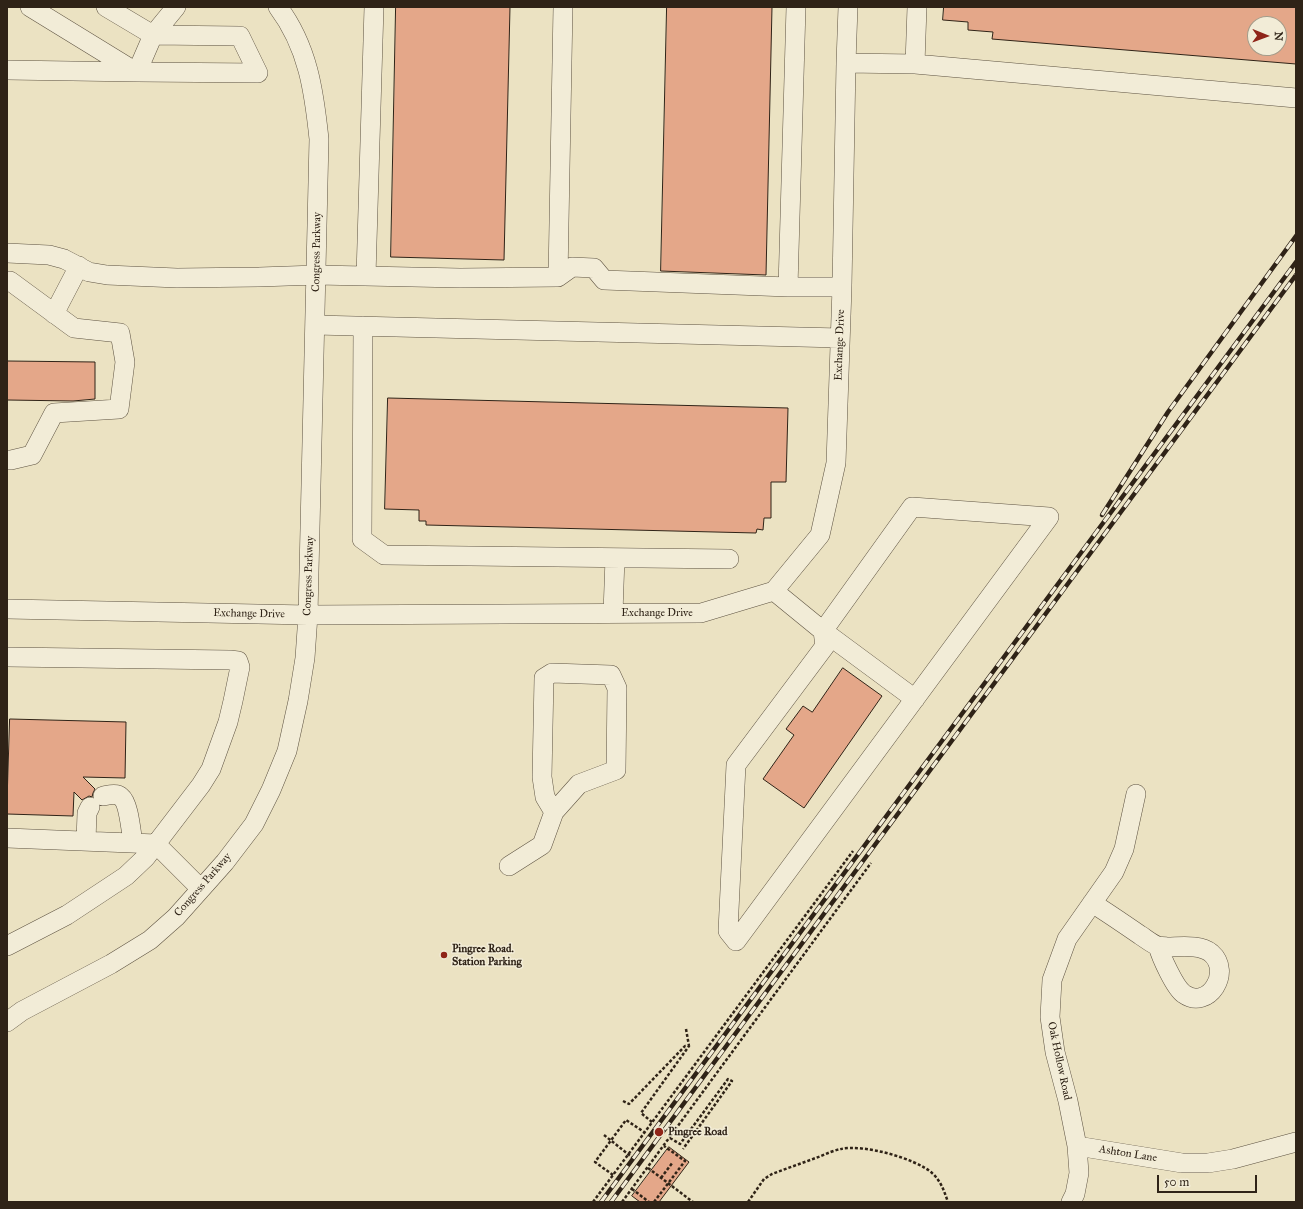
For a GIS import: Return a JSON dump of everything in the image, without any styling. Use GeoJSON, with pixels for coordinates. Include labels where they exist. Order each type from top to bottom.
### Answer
{"type":"FeatureCollection","features":[{"type":"Feature","properties":{"kind":"street"},"geometry":{"type":"LineString","coordinates":[[30,7],[137,72]]}},
{"type":"Feature","properties":{"kind":"street"},"geometry":{"type":"LineString","coordinates":[[7,70],[258,73],[240,36],[153,35],[106,7]]}},
{"type":"Feature","properties":{"kind":"street"},"geometry":{"type":"LineString","coordinates":[[137,72],[153,35],[176,7]]}},
{"type":"Feature","properties":{"kind":"street","name":"Congress Parkway"},"geometry":{"type":"LineString","coordinates":[[7,1022],[22,1011],[111,964],[150,940],[176,917],[225,862],[254,824],[286,751],[298,701],[304,665],[308,616],[319,139],[315,97],[302,48],[287,19],[278,7]]}},
{"type":"Feature","properties":{"kind":"street"},"geometry":{"type":"LineString","coordinates":[[366,276],[374,7]]}},
{"type":"Feature","properties":{"kind":"street"},"geometry":{"type":"LineString","coordinates":[[558,277],[563,7]]}},
{"type":"Feature","properties":{"kind":"street"},"geometry":{"type":"LineString","coordinates":[[788,288],[796,7]]}},
{"type":"Feature","properties":{"kind":"street","name":"Exchange Drive"},"geometry":{"type":"LineString","coordinates":[[7,609],[308,616],[701,613],[774,591],[820,535],[836,463],[842,287],[848,7]]}},
{"type":"Feature","properties":{"kind":"street"},"geometry":{"type":"LineString","coordinates":[[915,64],[917,7]]}},
{"type":"Feature","properties":{"kind":"street"},"geometry":{"type":"LineString","coordinates":[[846,63],[915,64],[1296,98]]}},
{"type":"Feature","properties":{"kind":"street"},"geometry":{"type":"LineString","coordinates":[[7,253],[50,255],[64,259],[89,272],[107,275],[146,277],[177,278],[317,275],[460,278],[558,277],[572,267],[594,268],[604,280],[788,288],[842,287]]}},
{"type":"Feature","properties":{"kind":"street"},"geometry":{"type":"LineString","coordinates":[[54,314],[79,266]]}},
{"type":"Feature","properties":{"kind":"street"},"geometry":{"type":"LineString","coordinates":[[7,281],[10,281],[74,328],[120,333],[125,362],[119,409],[54,413],[32,455],[7,460]]}},
{"type":"Feature","properties":{"kind":"street"},"geometry":{"type":"LineString","coordinates":[[315,324],[840,338]]}},
{"type":"Feature","properties":{"kind":"street"},"geometry":{"type":"LineString","coordinates":[[363,326],[362,539],[384,555],[729,559]]}},
{"type":"Feature","properties":{"kind":"street"},"geometry":{"type":"LineString","coordinates":[[912,507],[1049,517],[736,942],[728,931],[736,765],[825,646],[823,630],[912,507]]}},
{"type":"Feature","properties":{"kind":"street"},"geometry":{"type":"LineString","coordinates":[[613,613],[615,558]]}},
{"type":"Feature","properties":{"kind":"street"},"geometry":{"type":"LineString","coordinates":[[774,591],[915,699]]}},
{"type":"Feature","properties":{"kind":"street"},"geometry":{"type":"LineString","coordinates":[[7,657],[230,660],[238,661],[240,667],[228,722],[212,769],[146,856],[126,876],[67,915],[7,946]]}},
{"type":"Feature","properties":{"kind":"street"},"geometry":{"type":"LineString","coordinates":[[509,866],[542,846],[554,812],[579,784],[616,770],[617,688],[611,675],[552,673],[544,678],[542,777],[544,797],[554,812]]}},
{"type":"Feature","properties":{"kind":"street"},"geometry":{"type":"LineString","coordinates":[[86,841],[87,813],[96,802],[115,794],[121,796],[125,802],[133,843]]}},
{"type":"Feature","properties":{"kind":"street","name":"Oak Hollow Road"},"geometry":{"type":"LineString","coordinates":[[1071,1202],[1075,1194],[1079,1173],[1077,1146],[1068,1101],[1055,1052],[1050,1017],[1052,980],[1067,939],[1114,872],[1124,849],[1136,794]]}},
{"type":"Feature","properties":{"kind":"street"},"geometry":{"type":"LineString","coordinates":[[7,838],[156,844],[201,889]]}},
{"type":"Feature","properties":{"kind":"street"},"geometry":{"type":"LineString","coordinates":[[1092,903],[1158,946]]}},
{"type":"Feature","properties":{"kind":"street","name":"Ashton Lane"},"geometry":{"type":"LineString","coordinates":[[1077,1146],[1182,1163],[1208,1164],[1233,1159],[1296,1142]]}},
{"type":"Feature","properties":{"kind":"path"},"geometry":{"type":"LineString","coordinates":[[592,1202],[853,851]]}},
{"type":"Feature","properties":{"kind":"path"},"geometry":{"type":"LineString","coordinates":[[622,1202],[871,863]]}},
{"type":"Feature","properties":{"kind":"path"},"geometry":{"type":"LineString","coordinates":[[652,1122],[641,1113],[689,1046],[686,1029]]}},
{"type":"Feature","properties":{"kind":"path"},"geometry":{"type":"LineString","coordinates":[[624,1101],[629,1104],[685,1046],[689,1046]]}},
{"type":"Feature","properties":{"kind":"path"},"geometry":{"type":"LineString","coordinates":[[670,1138],[680,1144],[728,1079],[732,1081],[683,1149]]}},
{"type":"Feature","properties":{"kind":"path"},"geometry":{"type":"LineString","coordinates":[[613,1174],[595,1162],[611,1140],[626,1120],[644,1132]]}},
{"type":"Feature","properties":{"kind":"path"},"geometry":{"type":"LineString","coordinates":[[604,1135],[633,1158]]}},
{"type":"Feature","properties":{"kind":"path"},"geometry":{"type":"LineString","coordinates":[[654,1202],[684,1161],[664,1146]]}},
{"type":"Feature","properties":{"kind":"path"},"geometry":{"type":"LineString","coordinates":[[748,1202],[764,1179],[772,1174],[841,1149],[854,1147],[867,1148],[904,1158],[923,1167],[932,1173],[941,1184],[948,1202]]}},
{"type":"Feature","properties":{"kind":"path"},"geometry":{"type":"LineString","coordinates":[[661,1178],[673,1162]]}},
{"type":"Feature","properties":{"kind":"path"},"geometry":{"type":"LineString","coordinates":[[648,1168],[693,1202]]}},
{"type":"Feature","properties":{"kind":"path"},"geometry":{"type":"LineString","coordinates":[[632,1189],[649,1202]]}},
{"type":"Feature","properties":{"kind":"building"},"geometry":{"type":"Polygon","coordinates":[[[396,7],[510,7],[504,260],[391,257],[396,7]]]}},
{"type":"Feature","properties":{"kind":"building"},"geometry":{"type":"Polygon","coordinates":[[[667,7],[772,7],[766,275],[661,271],[667,7]]]}},
{"type":"Feature","properties":{"kind":"building"},"geometry":{"type":"Polygon","coordinates":[[[944,7],[1296,7],[1296,64],[992,39],[993,32],[968,30],[968,22],[943,20],[944,7]]]}},
{"type":"Feature","properties":{"kind":"building"},"geometry":{"type":"Polygon","coordinates":[[[7,361],[95,362],[95,399],[73,401],[7,400],[7,361]]]}},
{"type":"Feature","properties":{"kind":"building"},"geometry":{"type":"Polygon","coordinates":[[[388,398],[788,408],[786,482],[771,482],[771,518],[764,518],[763,530],[757,529],[756,533],[426,525],[426,521],[419,521],[419,510],[385,509],[388,398]]]}},
{"type":"Feature","properties":{"kind":"building"},"geometry":{"type":"Polygon","coordinates":[[[843,668],[882,696],[804,808],[763,779],[794,735],[786,729],[803,706],[812,712],[843,668]]]}},
{"type":"Feature","properties":{"kind":"building"},"geometry":{"type":"Polygon","coordinates":[[[10,719],[126,722],[125,778],[83,777],[95,789],[92,797],[89,796],[82,800],[74,792],[73,816],[7,814],[10,719]]]}},
{"type":"Feature","properties":{"kind":"building","name":"Pingree Road"},"geometry":{"type":"Polygon","coordinates":[[[669,1147],[689,1162],[659,1202],[640,1202],[632,1196],[669,1147]]]}},
{"type":"Feature","properties":{"kind":"railway"},"geometry":{"type":"LineString","coordinates":[[1102,515],[1168,412],[1296,236]]}},
{"type":"Feature","properties":{"kind":"railway"},"geometry":{"type":"LineString","coordinates":[[601,1202],[1296,262]]}},
{"type":"Feature","properties":{"kind":"railway"},"geometry":{"type":"LineString","coordinates":[[611,1202],[1296,275]]}},
{"type":"Feature","properties":{"kind":"place","name":"Pingree Road. Station Parking"},"geometry":{"type":"Point","coordinates":[444,955]}},
{"type":"Feature","properties":{"kind":"place","name":"Pingree Road"},"geometry":{"type":"Point","coordinates":[659,1132]}}]}
